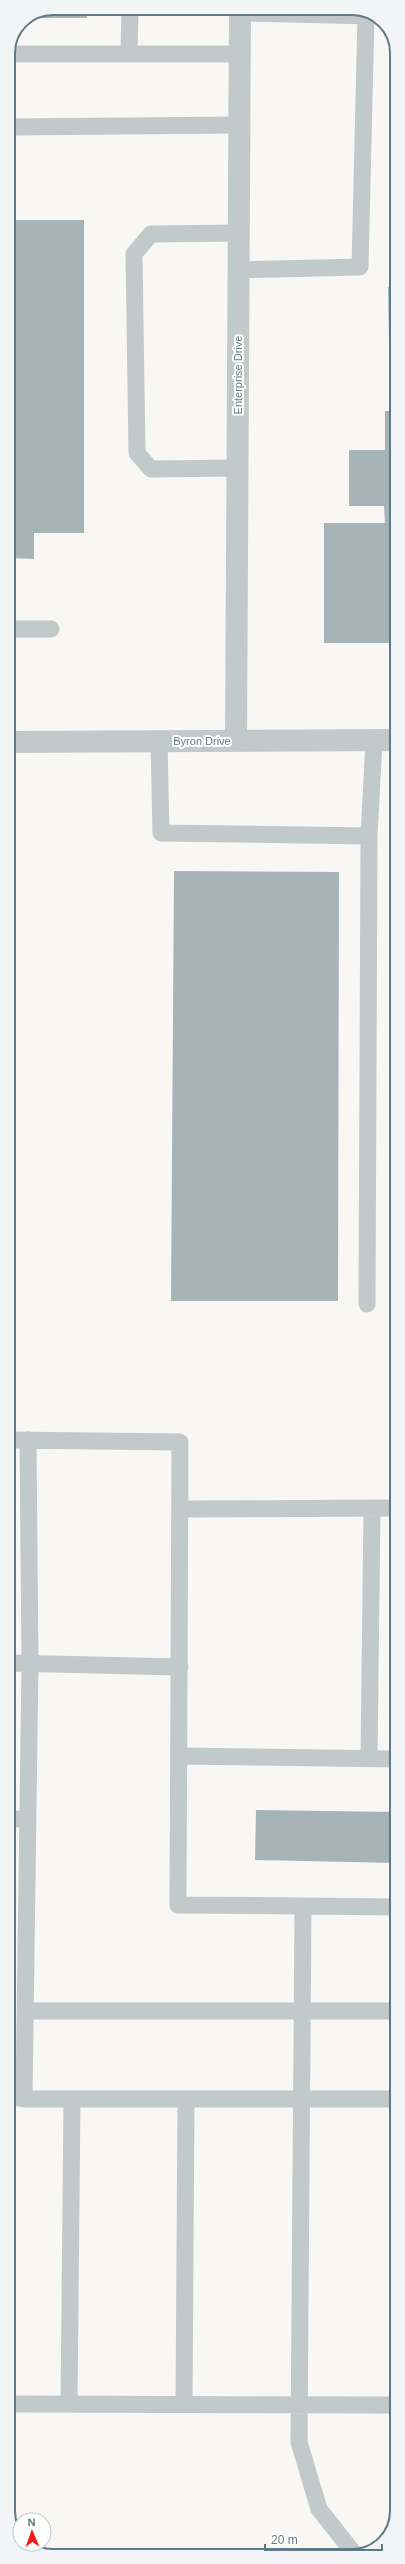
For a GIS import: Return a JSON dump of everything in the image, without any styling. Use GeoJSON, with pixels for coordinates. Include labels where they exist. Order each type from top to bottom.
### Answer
{"type":"FeatureCollection","features":[{"type":"Feature","properties":{"kind":"street","name":"Enterprise Drive"},"geometry":{"type":"LineString","coordinates":[[236,741],[240,15]]}},
{"type":"Feature","properties":{"kind":"street","name":"Byron Drive"},"geometry":{"type":"LineString","coordinates":[[15,742],[390,740]]}},
{"type":"Feature","properties":{"kind":"lane"},"geometry":{"type":"LineString","coordinates":[[129,54],[130,15]]}},
{"type":"Feature","properties":{"kind":"lane"},"geometry":{"type":"LineString","coordinates":[[238,270],[360,267],[370,19]]}},
{"type":"Feature","properties":{"kind":"lane"},"geometry":{"type":"LineString","coordinates":[[15,54],[240,54]]}},
{"type":"Feature","properties":{"kind":"lane"},"geometry":{"type":"LineString","coordinates":[[15,127],[239,125]]}},
{"type":"Feature","properties":{"kind":"lane"},"geometry":{"type":"LineString","coordinates":[[238,468],[151,469],[137,453],[134,254],[151,234],[239,233]]}},
{"type":"Feature","properties":{"kind":"lane"},"geometry":{"type":"LineString","coordinates":[[15,629],[51,629]]}},
{"type":"Feature","properties":{"kind":"lane"},"geometry":{"type":"LineString","coordinates":[[367,1304],[369,836],[374,740]]}},
{"type":"Feature","properties":{"kind":"lane"},"geometry":{"type":"LineString","coordinates":[[159,742],[161,833],[369,836]]}},
{"type":"Feature","properties":{"kind":"lane"},"geometry":{"type":"LineString","coordinates":[[15,1440],[180,1442],[180,1756],[178,1905],[390,1907]]}},
{"type":"Feature","properties":{"kind":"lane"},"geometry":{"type":"LineString","coordinates":[[28,1440],[30,1663],[26,2011],[16,2098],[72,2100],[390,2099]]}},
{"type":"Feature","properties":{"kind":"lane"},"geometry":{"type":"LineString","coordinates":[[369,1759],[372,1508]]}},
{"type":"Feature","properties":{"kind":"lane"},"geometry":{"type":"LineString","coordinates":[[181,1509],[390,1508]]}},
{"type":"Feature","properties":{"kind":"lane"},"geometry":{"type":"LineString","coordinates":[[15,1663],[180,1667]]}},
{"type":"Feature","properties":{"kind":"lane"},"geometry":{"type":"LineString","coordinates":[[180,1756],[390,1759]]}},
{"type":"Feature","properties":{"kind":"lane"},"geometry":{"type":"LineString","coordinates":[[15,1819],[28,1819]]}},
{"type":"Feature","properties":{"kind":"lane"},"geometry":{"type":"LineString","coordinates":[[303,1906],[298,2404],[299,2442],[319,2509],[350,2549]]}},
{"type":"Feature","properties":{"kind":"lane"},"geometry":{"type":"LineString","coordinates":[[26,2011],[390,2011]]}},
{"type":"Feature","properties":{"kind":"lane"},"geometry":{"type":"LineString","coordinates":[[184,2405],[186,2099]]}},
{"type":"Feature","properties":{"kind":"lane"},"geometry":{"type":"LineString","coordinates":[[69,2404],[72,2100]]}},
{"type":"Feature","properties":{"kind":"lane"},"geometry":{"type":"LineString","coordinates":[[15,2404],[390,2405]]}},
{"type":"Feature","properties":{"kind":"building"},"geometry":{"type":"Polygon","coordinates":[[[52,15],[87,15],[87,18],[38,18],[52,15]]]}},
{"type":"Feature","properties":{"kind":"building"},"geometry":{"type":"Polygon","coordinates":[[[15,220],[84,220],[84,533],[34,533],[34,559],[15,558],[15,220]]]}},
{"type":"Feature","properties":{"kind":"building"},"geometry":{"type":"Polygon","coordinates":[[[388,287],[390,287],[389,341],[388,287]]]}},
{"type":"Feature","properties":{"kind":"building"},"geometry":{"type":"Polygon","coordinates":[[[385,411],[390,411],[390,643],[324,643],[324,523],[385,523],[384,506],[349,506],[349,450],[385,450],[385,411]]]}},
{"type":"Feature","properties":{"kind":"building"},"geometry":{"type":"Polygon","coordinates":[[[174,871],[339,872],[338,1301],[171,1301],[174,871]]]}},
{"type":"Feature","properties":{"kind":"building"},"geometry":{"type":"Polygon","coordinates":[[[256,1810],[390,1812],[390,1863],[255,1860],[256,1810]]]}}]}
